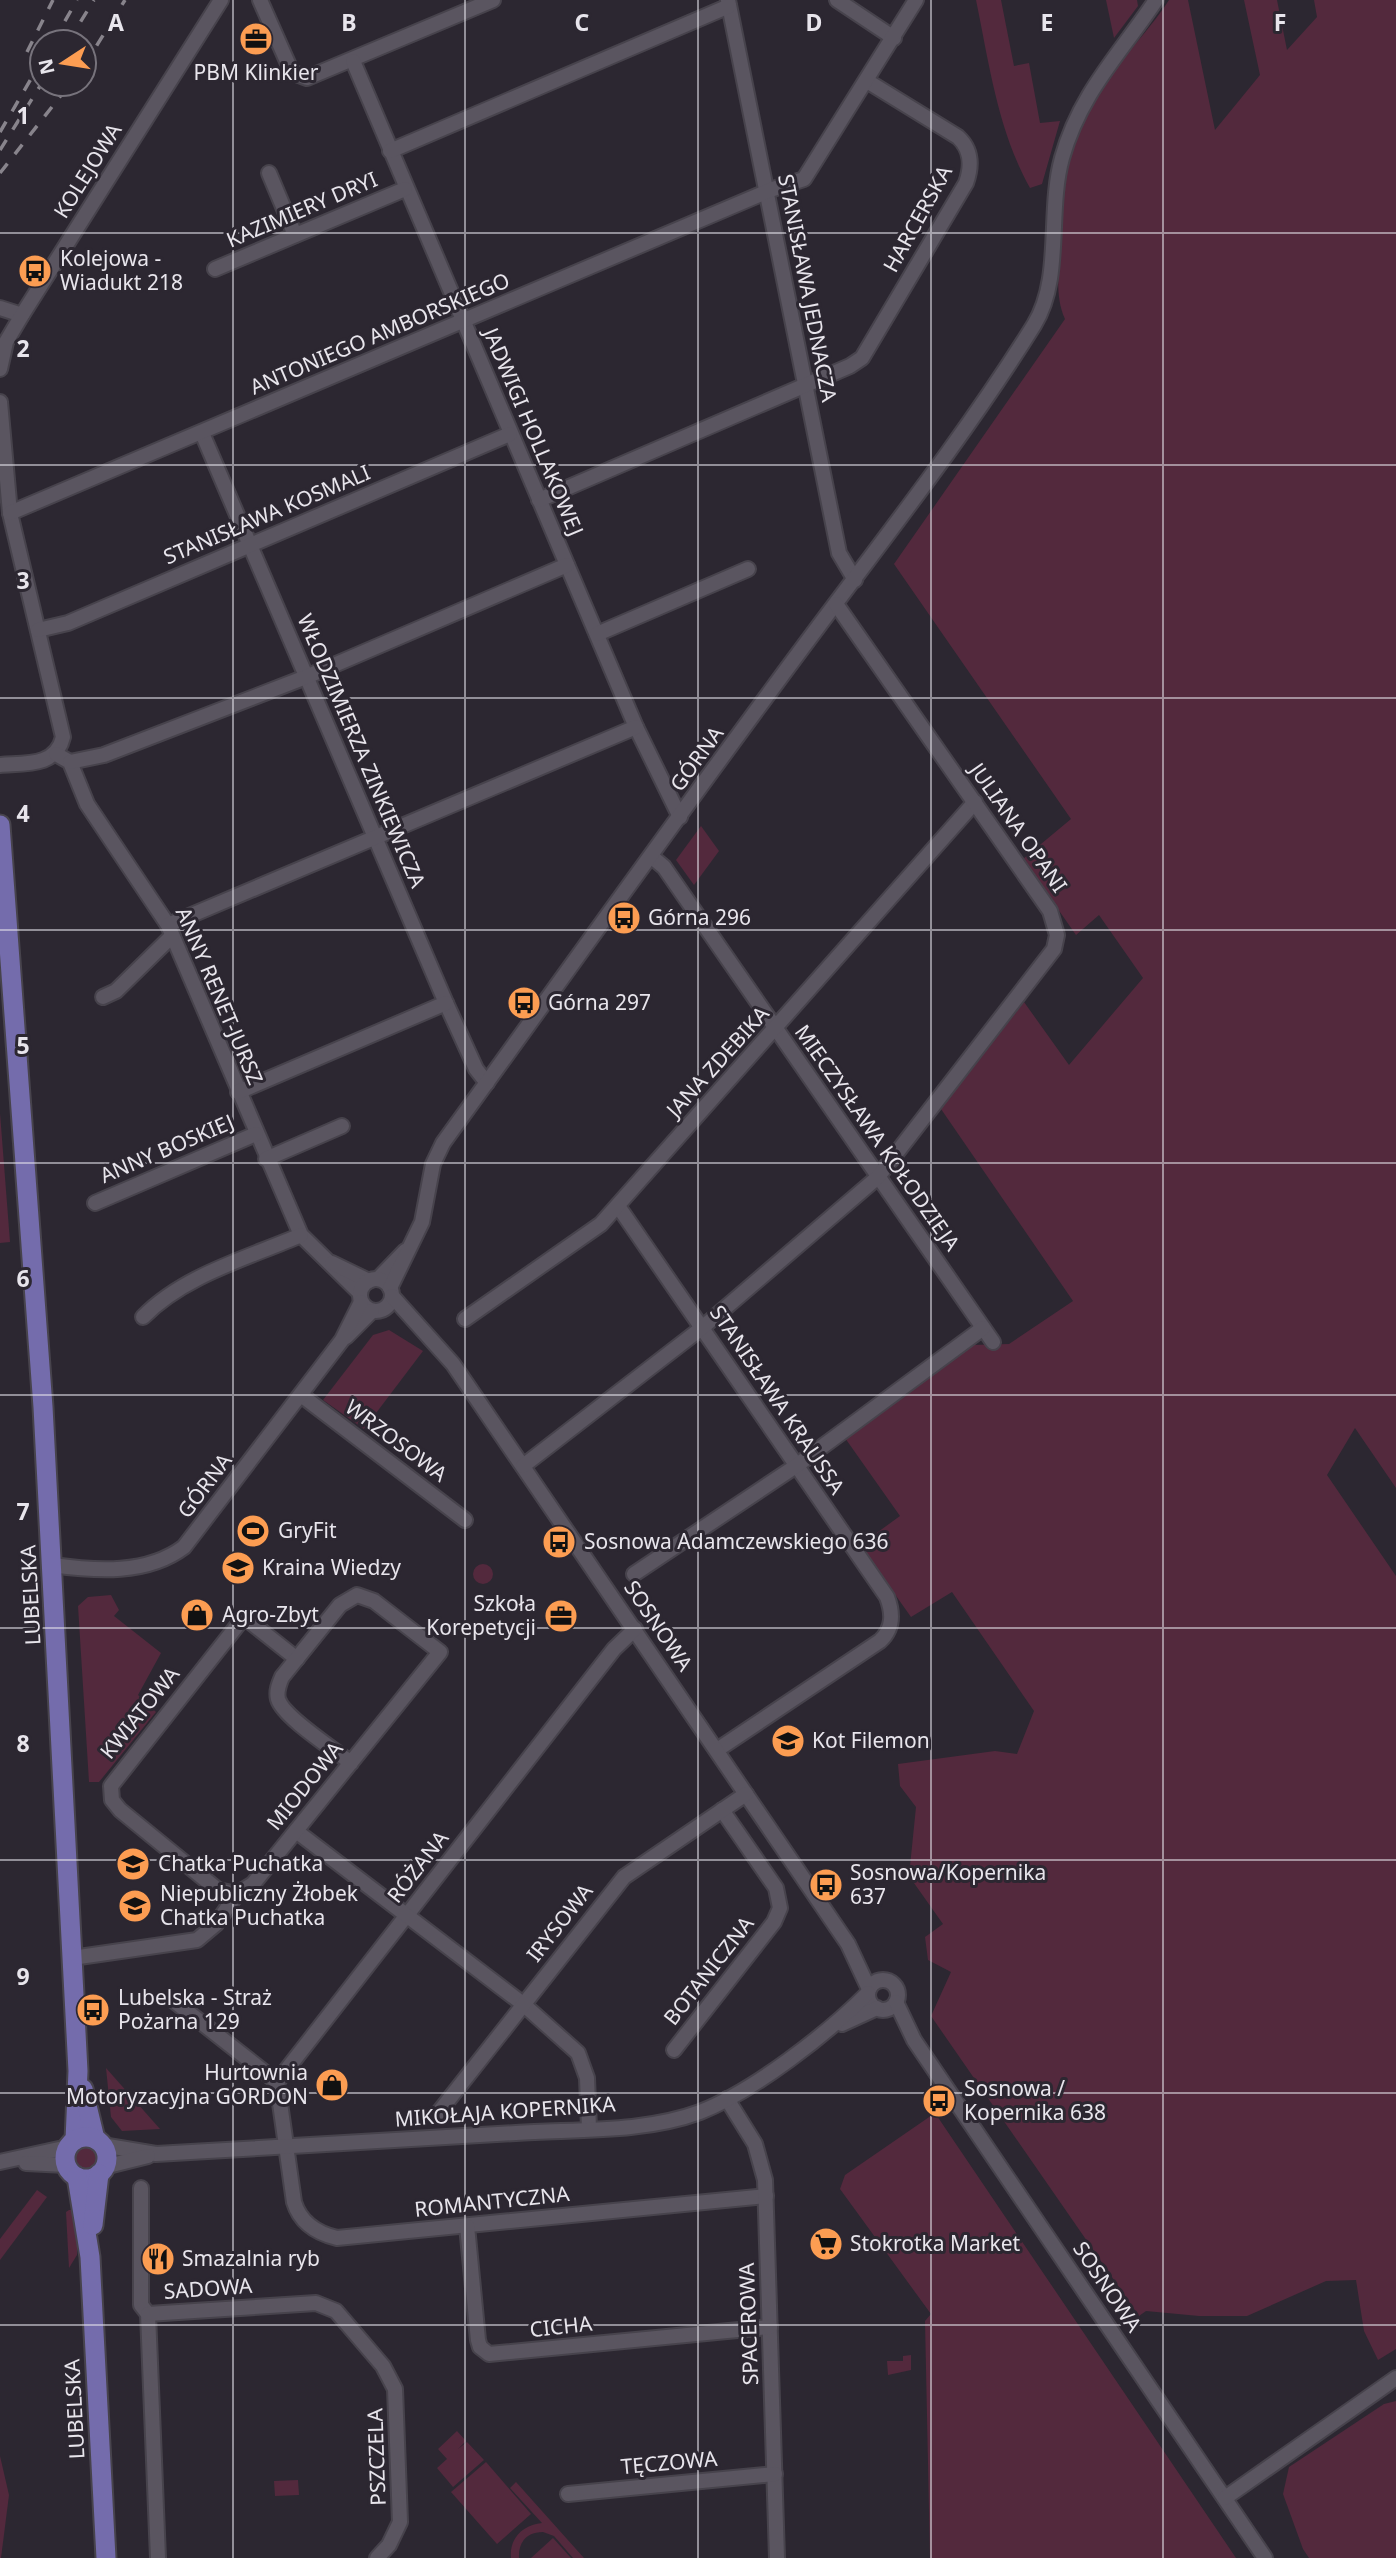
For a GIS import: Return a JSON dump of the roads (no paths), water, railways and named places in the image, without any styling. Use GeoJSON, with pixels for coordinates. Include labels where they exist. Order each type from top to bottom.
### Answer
{"type":"FeatureCollection","features":[{"type":"Feature","properties":{"kind":"main road","name":"LUBELSKA"},"geometry":{"type":"LineString","coordinates":[[0,825],[52,1565],[78,2071],[72,2157],[90,2257],[106,2558]]}},
{"type":"Feature","properties":{"kind":"main road","name":"LUBELSKA"},"geometry":{"type":"LineString","coordinates":[[78,2071],[99,2142],[106,2156],[90,2257]]}},
{"type":"Feature","properties":{"kind":"main road"},"geometry":{"type":"LineString","coordinates":[[99,2142],[72,2157],[88,2178],[102,2170]]}},
{"type":"Feature","properties":{"kind":"street","name":"KOLEJOWA"},"geometry":{"type":"LineString","coordinates":[[0,369],[6,342],[221,0]]}},
{"type":"Feature","properties":{"kind":"street"},"geometry":{"type":"LineString","coordinates":[[261,0],[294,73],[314,76],[353,61],[463,6],[494,0]]}},
{"type":"Feature","properties":{"kind":"street"},"geometry":{"type":"LineString","coordinates":[[837,0],[894,38]]}},
{"type":"Feature","properties":{"kind":"street","name":"ANTONIEGO AMBORSKIEGO"},"geometry":{"type":"LineString","coordinates":[[10,513],[804,178],[916,0]]}},
{"type":"Feature","properties":{"kind":"street","name":"GÓRNA"},"geometry":{"type":"LineString","coordinates":[[52,1565],[138,1567],[176,1553],[191,1539],[376,1295],[411,1245],[422,1222],[433,1164],[443,1143],[947,456],[1042,308],[1050,280],[1055,191],[1071,129],[1106,66],[1156,0]]}},
{"type":"Feature","properties":{"kind":"street"},"geometry":{"type":"LineString","coordinates":[[390,151],[728,3]]}},
{"type":"Feature","properties":{"kind":"street","name":"STANISŁAWA JEDNACZA"},"geometry":{"type":"LineString","coordinates":[[728,3],[839,553],[855,580]]}},
{"type":"Feature","properties":{"kind":"street","name":"JADWIGI HOLLAKOWEJ"},"geometry":{"type":"LineString","coordinates":[[353,61],[405,189],[636,727],[680,817]]}},
{"type":"Feature","properties":{"kind":"street","name":"HARCERSKA"},"geometry":{"type":"LineString","coordinates":[[539,500],[805,386],[862,358],[966,183],[970,170],[970,157],[965,143],[867,81]]}},
{"type":"Feature","properties":{"kind":"street"},"geometry":{"type":"LineString","coordinates":[[269,173],[295,235]]}},
{"type":"Feature","properties":{"kind":"street","name":"KAZIMIERY DRYI"},"geometry":{"type":"LineString","coordinates":[[215,269],[405,189]]}},
{"type":"Feature","properties":{"kind":"street"},"geometry":{"type":"LineString","coordinates":[[0,308],[23,315]]}},
{"type":"Feature","properties":{"kind":"street"},"geometry":{"type":"LineString","coordinates":[[0,402],[10,513],[63,737],[56,754],[42,761],[0,765]]}},
{"type":"Feature","properties":{"kind":"street","name":"WŁODZIMIERZA ZINKIEWICZA"},"geometry":{"type":"LineString","coordinates":[[202,433],[446,1003],[476,1069],[487,1083]]}},
{"type":"Feature","properties":{"kind":"street","name":"STANISŁAWA KOSMALI"},"geometry":{"type":"LineString","coordinates":[[38,630],[68,623],[510,434]]}},
{"type":"Feature","properties":{"kind":"street"},"geometry":{"type":"LineString","coordinates":[[56,754],[70,762],[104,755],[306,677],[567,565]]}},
{"type":"Feature","properties":{"kind":"street"},"geometry":{"type":"LineString","coordinates":[[597,634],[748,569]]}},
{"type":"Feature","properties":{"kind":"street","name":"JULIANA OPANI"},"geometry":{"type":"LineString","coordinates":[[523,1466],[703,1327],[878,1177],[1054,948],[1057,935],[1050,911],[836,604]]}},
{"type":"Feature","properties":{"kind":"street"},"geometry":{"type":"LineString","coordinates":[[103,998],[116,991],[170,930],[375,838],[636,727]]}},
{"type":"Feature","properties":{"kind":"street","name":"ANNY RENET-JURSZ"},"geometry":{"type":"LineString","coordinates":[[70,762],[87,804],[170,930],[266,1159],[301,1235],[330,1262],[376,1295]]}},
{"type":"Feature","properties":{"kind":"street","name":"JANA ZDEBIKA"},"geometry":{"type":"LineString","coordinates":[[465,1319],[601,1224],[975,803]]}},
{"type":"Feature","properties":{"kind":"street","name":"MIECZYSŁAWA KOŁODZIEJA"},"geometry":{"type":"LineString","coordinates":[[652,857],[664,867],[993,1342]]}},
{"type":"Feature","properties":{"kind":"street"},"geometry":{"type":"LineString","coordinates":[[238,1093],[446,1003]]}},
{"type":"Feature","properties":{"kind":"street"},"geometry":{"type":"LineString","coordinates":[[266,1159],[342,1126]]}},
{"type":"Feature","properties":{"kind":"street","name":"ANNY BOSKIEJ"},"geometry":{"type":"LineString","coordinates":[[94,1203],[256,1134]]}},
{"type":"Feature","properties":{"kind":"street","name":"STANISŁAWA KRAUSSA"},"geometry":{"type":"LineString","coordinates":[[618,1206],[887,1597],[891,1621],[887,1635],[717,1750]]}},
{"type":"Feature","properties":{"kind":"street"},"geometry":{"type":"LineString","coordinates":[[143,1317],[171,1293],[196,1279],[301,1235]]}},
{"type":"Feature","properties":{"kind":"street","name":"SOSNOWA"},"geometry":{"type":"LineString","coordinates":[[376,1295],[428,1335],[453,1364],[848,1944],[883,1980]]}},
{"type":"Feature","properties":{"kind":"street"},"geometry":{"type":"LineString","coordinates":[[634,1574],[796,1466],[983,1328]]}},
{"type":"Feature","properties":{"kind":"street","name":"WRZOSOWA"},"geometry":{"type":"LineString","coordinates":[[301,1395],[465,1520]]}},
{"type":"Feature","properties":{"kind":"street","name":"MIODOWA"},"geometry":{"type":"LineString","coordinates":[[72,1958],[197,1940],[216,1924],[237,1894],[253,1884],[440,1652],[374,1601],[357,1595],[340,1605],[297,1658]]}},
{"type":"Feature","properties":{"kind":"street","name":"KWIATOWA"},"geometry":{"type":"LineString","coordinates":[[237,1894],[218,1890],[120,1810],[112,1800],[111,1786],[244,1617],[297,1658]]}},
{"type":"Feature","properties":{"kind":"street","name":"RÓŻANA"},"geometry":{"type":"LineString","coordinates":[[277,2082],[614,1649],[635,1629]]}},
{"type":"Feature","properties":{"kind":"street"},"geometry":{"type":"LineString","coordinates":[[297,1658],[279,1685],[278,1698],[281,1705],[351,1763]]}},
{"type":"Feature","properties":{"kind":"street","name":"IRYSOWA"},"geometry":{"type":"LineString","coordinates":[[439,2112],[624,1877],[746,1794]]}},
{"type":"Feature","properties":{"kind":"street","name":"BOTANICZNA"},"geometry":{"type":"LineString","coordinates":[[674,2050],[774,1922],[780,1908],[776,1888],[722,1810]]}},
{"type":"Feature","properties":{"kind":"street"},"geometry":{"type":"LineString","coordinates":[[296,1831],[523,2004],[578,2053],[584,2064],[589,2128]]}},
{"type":"Feature","properties":{"kind":"street","name":"SOSNOWA"},"geometry":{"type":"LineString","coordinates":[[848,1944],[869,1991]]}},
{"type":"Feature","properties":{"kind":"street"},"geometry":{"type":"LineString","coordinates":[[883,1980],[892,1982],[897,1989],[886,2006],[870,2002],[869,1991],[875,1982],[883,1980]]}},
{"type":"Feature","properties":{"kind":"street","name":"MIKOŁAJA KOPERNIKA"},"geometry":{"type":"LineString","coordinates":[[102,2170],[156,2154],[589,2128],[674,2120],[727,2099],[831,2029],[869,1991]]}},
{"type":"Feature","properties":{"kind":"street"},"geometry":{"type":"LineString","coordinates":[[174,2001],[277,2082],[285,2147]]}},
{"type":"Feature","properties":{"kind":"street","name":"SOSNOWA"},"geometry":{"type":"LineString","coordinates":[[886,2006],[914,2040],[1265,2558]]}},
{"type":"Feature","properties":{"kind":"street","name":"MIKOŁAJA KOPERNIKA"},"geometry":{"type":"LineString","coordinates":[[831,2029],[886,2006]]}},
{"type":"Feature","properties":{"kind":"street","name":"SPACEROWA"},"geometry":{"type":"LineString","coordinates":[[727,2099],[758,2151],[766,2196],[777,2558]]}},
{"type":"Feature","properties":{"kind":"street","name":"MIKOŁAJA KOPERNIKA"},"geometry":{"type":"LineString","coordinates":[[99,2142],[156,2154]]}},
{"type":"Feature","properties":{"kind":"street","name":"ROMANTYCZNA"},"geometry":{"type":"LineString","coordinates":[[285,2147],[296,2208],[305,2222],[327,2236],[346,2238],[766,2196]]}},
{"type":"Feature","properties":{"kind":"street"},"geometry":{"type":"LineString","coordinates":[[0,2162],[72,2157]]}},
{"type":"Feature","properties":{"kind":"street"},"geometry":{"type":"LineString","coordinates":[[141,2188],[141,2305],[148,2314],[158,2558]]}},
{"type":"Feature","properties":{"kind":"street","name":"CICHA"},"geometry":{"type":"LineString","coordinates":[[467,2226],[478,2340],[480,2347],[489,2354],[770,2327]]}},
{"type":"Feature","properties":{"kind":"street","name":"SADOWA"},"geometry":{"type":"LineString","coordinates":[[148,2314],[316,2303],[330,2306],[383,2366],[395,2389]]}},
{"type":"Feature","properties":{"kind":"street"},"geometry":{"type":"LineString","coordinates":[[1225,2498],[1396,2378]]}},
{"type":"Feature","properties":{"kind":"street","name":"PSZCZELA"},"geometry":{"type":"LineString","coordinates":[[377,2558],[390,2545],[400,2522],[395,2389]]}},
{"type":"Feature","properties":{"kind":"street","name":"TĘCZOWA"},"geometry":{"type":"LineString","coordinates":[[568,2494],[775,2474]]}},
{"type":"Feature","properties":{"kind":"railway"},"geometry":{"type":"LineString","coordinates":[[27,52],[53,0]]}},
{"type":"Feature","properties":{"kind":"railway"},"geometry":{"type":"LineString","coordinates":[[61,28],[77,0]]}},
{"type":"Feature","properties":{"kind":"railway"},"geometry":{"type":"LineString","coordinates":[[77,28],[94,0]]}},
{"type":"Feature","properties":{"kind":"railway"},"geometry":{"type":"LineString","coordinates":[[98,43],[125,0]]}},
{"type":"Feature","properties":{"kind":"railway"},"geometry":{"type":"LineString","coordinates":[[0,132],[28,84]]}},
{"type":"Feature","properties":{"kind":"railway"},"geometry":{"type":"LineString","coordinates":[[0,150],[33,98]]}},
{"type":"Feature","properties":{"kind":"railway"},"geometry":{"type":"LineString","coordinates":[[0,173],[59,98]]}},
{"type":"Feature","properties":{"kind":"place","name":"PBM Klinkier"},"geometry":{"type":"Point","coordinates":[256,39]}},
{"type":"Feature","properties":{"kind":"place","name":"Kolejowa - Wiadukt 218"},"geometry":{"type":"Point","coordinates":[35,271]}},
{"type":"Feature","properties":{"kind":"place","name":"Górna 296"},"geometry":{"type":"Point","coordinates":[624,918]}},
{"type":"Feature","properties":{"kind":"place","name":"Górna 297"},"geometry":{"type":"Point","coordinates":[524,1003]}},
{"type":"Feature","properties":{"kind":"place","name":"GryFit"},"geometry":{"type":"Point","coordinates":[253,1531]}},
{"type":"Feature","properties":{"kind":"place","name":"Sosnowa Adamczewskiego 636"},"geometry":{"type":"Point","coordinates":[559,1542]}},
{"type":"Feature","properties":{"kind":"place","name":"Kraina Wiedzy"},"geometry":{"type":"Point","coordinates":[238,1568]}},
{"type":"Feature","properties":{"kind":"place","name":"Agro-Zbyt"},"geometry":{"type":"Point","coordinates":[197,1615]}},
{"type":"Feature","properties":{"kind":"place","name":"Szkoła Korepetycji"},"geometry":{"type":"Point","coordinates":[561,1616]}},
{"type":"Feature","properties":{"kind":"place","name":"Kot Filemon"},"geometry":{"type":"Point","coordinates":[788,1741]}},
{"type":"Feature","properties":{"kind":"place","name":"Chatka Puchatka"},"geometry":{"type":"Point","coordinates":[133,1864]}},
{"type":"Feature","properties":{"kind":"place","name":"Sosnowa/Kopernika 637"},"geometry":{"type":"Point","coordinates":[826,1885]}},
{"type":"Feature","properties":{"kind":"place","name":"Niepubliczny Żłobek Chatka Puchatka"},"geometry":{"type":"Point","coordinates":[135,1906]}},
{"type":"Feature","properties":{"kind":"place","name":"Lubelska - Straż Pożarna 129"},"geometry":{"type":"Point","coordinates":[93,2010]}},
{"type":"Feature","properties":{"kind":"place","name":"Hurtownia Motoryzacyjna GORDON"},"geometry":{"type":"Point","coordinates":[332,2085]}},
{"type":"Feature","properties":{"kind":"place","name":"Sosnowa / Kopernika 638"},"geometry":{"type":"Point","coordinates":[939,2101]}},
{"type":"Feature","properties":{"kind":"place","name":"Stokrotka Market"},"geometry":{"type":"Point","coordinates":[826,2244]}},
{"type":"Feature","properties":{"kind":"place","name":"Smazalnia ryb"},"geometry":{"type":"Point","coordinates":[158,2259]}}]}
